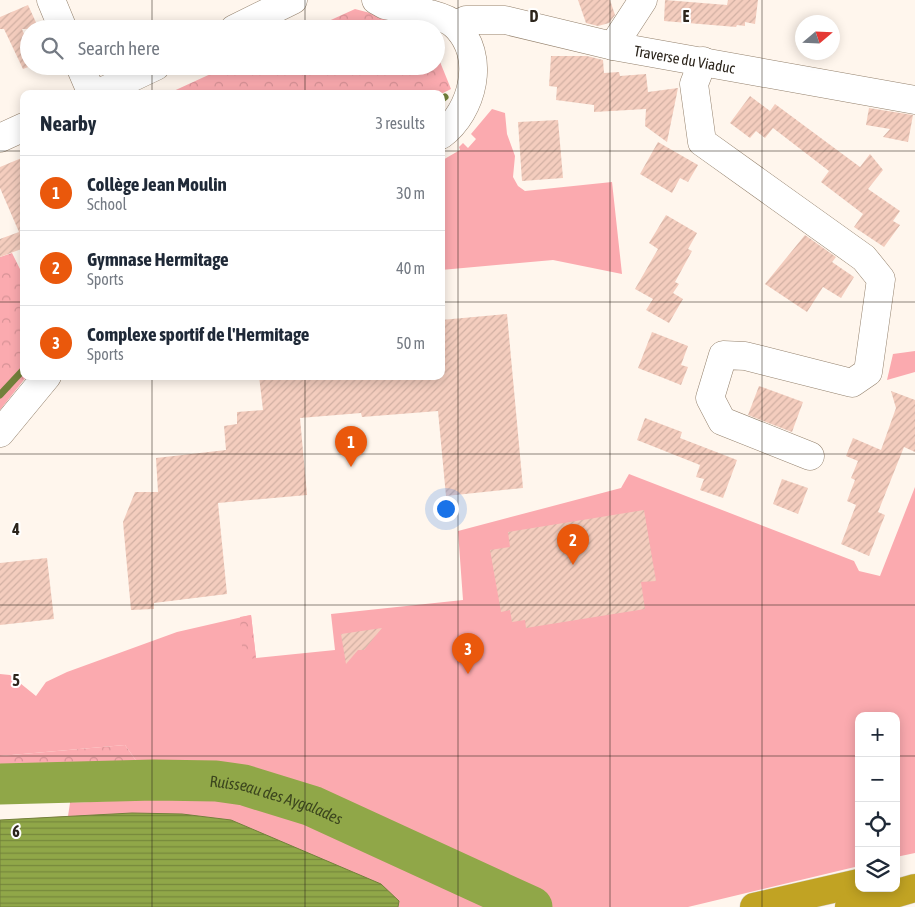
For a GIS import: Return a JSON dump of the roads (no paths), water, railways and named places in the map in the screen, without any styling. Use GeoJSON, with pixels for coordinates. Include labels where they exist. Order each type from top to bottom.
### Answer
{"type":"FeatureCollection","features":[{"type":"Feature","properties":{"kind":"highway"},"geometry":{"type":"LineString","coordinates":[[900,874],[915,870]]}},
{"type":"Feature","properties":{"kind":"highway"},"geometry":{"type":"LineString","coordinates":[[754,907],[855,884]]}},
{"type":"Feature","properties":{"kind":"highway"},"geometry":{"type":"LineString","coordinates":[[849,907],[915,888]]}},
{"type":"Feature","properties":{"kind":"street"},"geometry":{"type":"LineString","coordinates":[[51,0],[59,20]]}},
{"type":"Feature","properties":{"kind":"street"},"geometry":{"type":"LineString","coordinates":[[252,20],[293,0]]}},
{"type":"Feature","properties":{"kind":"street"},"geometry":{"type":"LineString","coordinates":[[376,0],[385,5],[444,20]]}},
{"type":"Feature","properties":{"kind":"street"},"geometry":{"type":"LineString","coordinates":[[613,46],[643,0]]}},
{"type":"Feature","properties":{"kind":"street"},"geometry":{"type":"LineString","coordinates":[[445,20],[455,25],[469,49],[473,66],[469,100],[460,116],[445,131]]}},
{"type":"Feature","properties":{"kind":"street","name":"Traverse du Viaduc"},"geometry":{"type":"LineString","coordinates":[[455,25],[466,20],[505,20],[613,46],[915,100]]}},
{"type":"Feature","properties":{"kind":"street"},"geometry":{"type":"LineString","coordinates":[[702,61],[694,84],[702,142],[864,258],[881,279],[868,372],[852,383],[745,356],[723,355],[710,398],[722,421],[810,456]]}},
{"type":"Feature","properties":{"kind":"street"},"geometry":{"type":"LineString","coordinates":[[84,75],[90,90]]}},
{"type":"Feature","properties":{"kind":"street"},"geometry":{"type":"LineString","coordinates":[[105,90],[137,75]]}},
{"type":"Feature","properties":{"kind":"street"},"geometry":{"type":"LineString","coordinates":[[0,138],[20,129]]}},
{"type":"Feature","properties":{"kind":"street"},"geometry":{"type":"LineString","coordinates":[[0,433],[44,380]]}},
{"type":"Feature","properties":{"kind":"waterway"},"geometry":{"type":"LineString","coordinates":[[0,395],[20,373]]}},
{"type":"Feature","properties":{"kind":"waterway","name":"Ruisseau des Aygalades"},"geometry":{"type":"LineString","coordinates":[[0,784],[154,780],[216,781],[244,785],[312,806],[532,907]]}},
{"type":"Feature","properties":{"kind":"place","name":"Collège Jean Moulin"},"geometry":{"type":"Point","coordinates":[351,467]}},
{"type":"Feature","properties":{"kind":"place","name":"Gymnase Hermitage"},"geometry":{"type":"Point","coordinates":[573,565]}},
{"type":"Feature","properties":{"kind":"place","name":"Complexe sportif de l'Hermitage"},"geometry":{"type":"Point","coordinates":[468,674]}}]}
